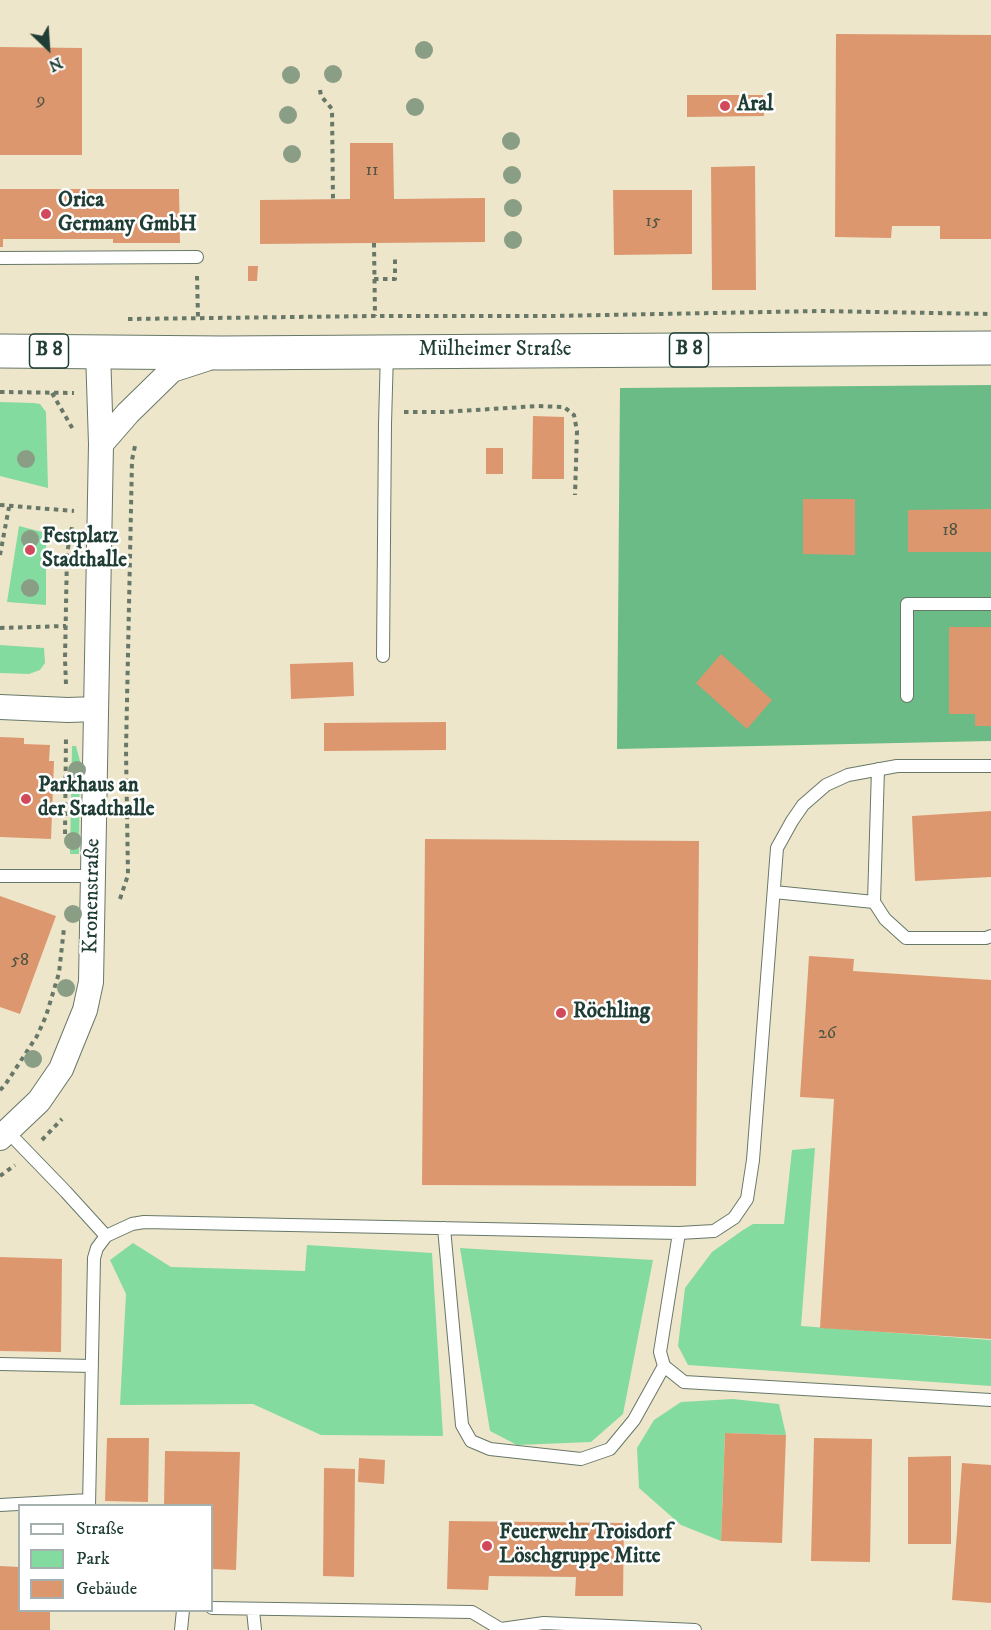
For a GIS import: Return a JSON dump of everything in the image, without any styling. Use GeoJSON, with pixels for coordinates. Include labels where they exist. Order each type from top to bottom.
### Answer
{"type":"FeatureCollection","features":[{"type":"Feature","properties":{"kind":"main road","name":"Mülheimer Straße"},"geometry":{"type":"LineString","coordinates":[[0,351],[222,353],[991,348]]}},
{"type":"Feature","properties":{"kind":"street","name":"Kronenstraße"},"geometry":{"type":"LineString","coordinates":[[4,1135],[39,1101],[61,1069],[85,1010],[91,982],[101,444],[98,351]]}},
{"type":"Feature","properties":{"kind":"street"},"geometry":{"type":"LineString","coordinates":[[101,444],[172,370],[222,353]]}},
{"type":"Feature","properties":{"kind":"street"},"geometry":{"type":"LineString","coordinates":[[0,707],[96,709]]}},
{"type":"Feature","properties":{"kind":"lane"},"geometry":{"type":"LineString","coordinates":[[0,258],[197,258]]}},
{"type":"Feature","properties":{"kind":"lane"},"geometry":{"type":"LineString","coordinates":[[383,656],[387,351]]}},
{"type":"Feature","properties":{"kind":"lane"},"geometry":{"type":"LineString","coordinates":[[907,696],[907,604],[991,604]]}},
{"type":"Feature","properties":{"kind":"lane"},"geometry":{"type":"LineString","coordinates":[[44,1504],[89,1503],[94,1258],[97,1248],[106,1236],[132,1224],[144,1222],[679,1233],[714,1231],[734,1218],[747,1199],[753,1160],[777,848],[792,821],[803,805],[826,785],[848,775],[897,766],[991,766]]}},
{"type":"Feature","properties":{"kind":"lane"},"geometry":{"type":"LineString","coordinates":[[878,769],[874,902],[885,919],[906,938],[986,938],[991,936]]}},
{"type":"Feature","properties":{"kind":"lane"},"geometry":{"type":"LineString","coordinates":[[0,876],[94,876]]}},
{"type":"Feature","properties":{"kind":"lane"},"geometry":{"type":"LineString","coordinates":[[774,892],[874,902]]}},
{"type":"Feature","properties":{"kind":"lane"},"geometry":{"type":"LineString","coordinates":[[4,1135],[66,1192],[106,1236]]}},
{"type":"Feature","properties":{"kind":"lane"},"geometry":{"type":"LineString","coordinates":[[444,1228],[462,1425],[471,1441],[490,1449],[580,1459],[610,1449],[634,1420],[664,1366]]}},
{"type":"Feature","properties":{"kind":"lane"},"geometry":{"type":"LineString","coordinates":[[679,1233],[660,1352],[664,1366],[684,1382],[991,1400]]}},
{"type":"Feature","properties":{"kind":"lane"},"geometry":{"type":"LineString","coordinates":[[0,1364],[92,1366]]}},
{"type":"Feature","properties":{"kind":"lane"},"geometry":{"type":"LineString","coordinates":[[0,1505],[18,1505]]}},
{"type":"Feature","properties":{"kind":"lane"},"geometry":{"type":"LineString","coordinates":[[213,1608],[472,1612],[502,1630],[544,1623],[695,1630]]}},
{"type":"Feature","properties":{"kind":"lane"},"geometry":{"type":"LineString","coordinates":[[253,1610],[255,1630]]}},
{"type":"Feature","properties":{"kind":"lane"},"geometry":{"type":"LineString","coordinates":[[181,1630],[183,1612]]}},
{"type":"Feature","properties":{"kind":"path"},"geometry":{"type":"LineString","coordinates":[[320,90],[321,96],[332,109],[333,199]]}},
{"type":"Feature","properties":{"kind":"path"},"geometry":{"type":"LineString","coordinates":[[374,243],[375,316]]}},
{"type":"Feature","properties":{"kind":"path"},"geometry":{"type":"LineString","coordinates":[[197,258],[198,317]]}},
{"type":"Feature","properties":{"kind":"path"},"geometry":{"type":"LineString","coordinates":[[374,279],[394,279],[395,259]]}},
{"type":"Feature","properties":{"kind":"path"},"geometry":{"type":"LineString","coordinates":[[127,319],[550,316],[819,311],[991,314]]}},
{"type":"Feature","properties":{"kind":"path"},"geometry":{"type":"LineString","coordinates":[[51,393],[75,433]]}},
{"type":"Feature","properties":{"kind":"path"},"geometry":{"type":"LineString","coordinates":[[385,411],[444,412],[538,406],[564,407],[574,415],[577,431],[575,495]]}},
{"type":"Feature","properties":{"kind":"path"},"geometry":{"type":"LineString","coordinates":[[0,505],[76,512],[77,502]]}},
{"type":"Feature","properties":{"kind":"path"},"geometry":{"type":"LineString","coordinates":[[0,555],[9,507]]}},
{"type":"Feature","properties":{"kind":"path"},"geometry":{"type":"LineString","coordinates":[[65,876],[65,755],[68,710],[65,658],[67,553],[73,522]]}},
{"type":"Feature","properties":{"kind":"path"},"geometry":{"type":"LineString","coordinates":[[0,628],[66,626]]}},
{"type":"Feature","properties":{"kind":"path"},"geometry":{"type":"LineString","coordinates":[[0,1090],[37,1036],[46,1016],[59,973],[64,927]]}},
{"type":"Feature","properties":{"kind":"green space"},"geometry":{"type":"Polygon","coordinates":[[[991,385],[991,741],[617,749],[620,388],[991,385]]]}},
{"type":"Feature","properties":{"kind":"green space"},"geometry":{"type":"Polygon","coordinates":[[[0,402],[40,404],[46,412],[48,488],[0,476],[0,402]]]}},
{"type":"Feature","properties":{"kind":"green space"},"geometry":{"type":"Polygon","coordinates":[[[19,526],[46,533],[46,605],[7,602],[19,526]]]}},
{"type":"Feature","properties":{"kind":"green space"},"geometry":{"type":"Polygon","coordinates":[[[0,645],[44,648],[45,663],[40,670],[29,674],[0,673],[0,645]]]}},
{"type":"Feature","properties":{"kind":"green space"},"geometry":{"type":"Polygon","coordinates":[[[72,746],[76,746],[80,761],[79,854],[70,854],[72,746]]]}},
{"type":"Feature","properties":{"kind":"green space"},"geometry":{"type":"Polygon","coordinates":[[[815,1148],[801,1326],[991,1340],[991,1386],[688,1365],[678,1346],[685,1288],[712,1252],[743,1230],[753,1224],[784,1224],[792,1150],[815,1148]]]}},
{"type":"Feature","properties":{"kind":"green space"},"geometry":{"type":"Polygon","coordinates":[[[133,1243],[171,1267],[305,1271],[307,1245],[432,1253],[443,1436],[321,1435],[253,1404],[120,1405],[126,1294],[110,1260],[133,1243]]]}},
{"type":"Feature","properties":{"kind":"green space"},"geometry":{"type":"Polygon","coordinates":[[[460,1248],[653,1260],[623,1414],[591,1442],[517,1445],[490,1431],[460,1248]]]}},
{"type":"Feature","properties":{"kind":"green space"},"geometry":{"type":"Polygon","coordinates":[[[733,1399],[779,1404],[786,1435],[725,1433],[721,1541],[681,1525],[639,1488],[637,1448],[654,1420],[681,1402],[733,1399]]]}},
{"type":"Feature","properties":{"kind":"building"},"geometry":{"type":"Polygon","coordinates":[[[836,34],[991,35],[991,239],[940,239],[940,226],[892,226],[891,238],[835,237],[836,34]]]}},
{"type":"Feature","properties":{"kind":"building"},"geometry":{"type":"Polygon","coordinates":[[[0,47],[82,48],[82,155],[0,155],[0,47]]]}},
{"type":"Feature","properties":{"kind":"building","name":"Aral"},"geometry":{"type":"Polygon","coordinates":[[[687,95],[763,95],[764,116],[687,117],[687,95]]]}},
{"type":"Feature","properties":{"kind":"building"},"geometry":{"type":"Polygon","coordinates":[[[350,143],[393,143],[394,199],[485,198],[485,242],[260,244],[260,200],[350,199],[350,143]]]}},
{"type":"Feature","properties":{"kind":"building"},"geometry":{"type":"Polygon","coordinates":[[[755,166],[756,290],[712,290],[711,167],[755,166]]]}},
{"type":"Feature","properties":{"kind":"building"},"geometry":{"type":"Polygon","coordinates":[[[0,189],[179,189],[180,243],[113,243],[113,239],[3,239],[3,247],[0,247],[0,189]]]}},
{"type":"Feature","properties":{"kind":"building"},"geometry":{"type":"Polygon","coordinates":[[[613,190],[692,190],[692,254],[614,255],[613,190]]]}},
{"type":"Feature","properties":{"kind":"building"},"geometry":{"type":"Polygon","coordinates":[[[248,266],[258,266],[257,281],[248,281],[248,266]]]}},
{"type":"Feature","properties":{"kind":"building"},"geometry":{"type":"Polygon","coordinates":[[[533,416],[564,417],[564,479],[532,479],[533,416]]]}},
{"type":"Feature","properties":{"kind":"building"},"geometry":{"type":"Polygon","coordinates":[[[486,448],[503,448],[503,474],[486,474],[486,448]]]}},
{"type":"Feature","properties":{"kind":"building"},"geometry":{"type":"Polygon","coordinates":[[[803,499],[855,499],[855,555],[803,554],[803,499]]]}},
{"type":"Feature","properties":{"kind":"building"},"geometry":{"type":"Polygon","coordinates":[[[991,509],[991,552],[908,552],[908,510],[991,509]]]}},
{"type":"Feature","properties":{"kind":"building"},"geometry":{"type":"Polygon","coordinates":[[[949,627],[991,627],[991,726],[975,726],[975,714],[949,714],[949,627]]]}},
{"type":"Feature","properties":{"kind":"building"},"geometry":{"type":"Polygon","coordinates":[[[721,654],[772,700],[747,729],[696,683],[721,654]]]}},
{"type":"Feature","properties":{"kind":"building"},"geometry":{"type":"Polygon","coordinates":[[[353,662],[354,696],[291,699],[290,664],[353,662]]]}},
{"type":"Feature","properties":{"kind":"building"},"geometry":{"type":"Polygon","coordinates":[[[446,722],[446,750],[324,751],[324,723],[446,722]]]}},
{"type":"Feature","properties":{"kind":"building","name":"Parkhaus an der Stadthalle"},"geometry":{"type":"Polygon","coordinates":[[[0,737],[24,738],[24,744],[50,745],[49,761],[54,761],[51,839],[0,837],[0,737]]]}},
{"type":"Feature","properties":{"kind":"building"},"geometry":{"type":"Polygon","coordinates":[[[991,811],[991,877],[915,881],[912,816],[991,811]]]}},
{"type":"Feature","properties":{"kind":"building","name":"Röchling"},"geometry":{"type":"Polygon","coordinates":[[[425,839],[699,841],[696,1186],[422,1185],[425,839]]]}},
{"type":"Feature","properties":{"kind":"building"},"geometry":{"type":"Polygon","coordinates":[[[0,896],[56,916],[20,1014],[0,1007],[0,896]]]}},
{"type":"Feature","properties":{"kind":"building"},"geometry":{"type":"Polygon","coordinates":[[[809,956],[854,959],[853,971],[991,980],[991,1339],[820,1328],[834,1099],[800,1097],[809,956]]]}},
{"type":"Feature","properties":{"kind":"building"},"geometry":{"type":"Polygon","coordinates":[[[0,1257],[62,1259],[61,1352],[0,1351],[0,1257]]]}},
{"type":"Feature","properties":{"kind":"building"},"geometry":{"type":"Polygon","coordinates":[[[725,1433],[786,1435],[782,1543],[721,1541],[725,1433]]]}},
{"type":"Feature","properties":{"kind":"building"},"geometry":{"type":"Polygon","coordinates":[[[107,1438],[149,1438],[148,1502],[105,1501],[107,1438]]]}},
{"type":"Feature","properties":{"kind":"building"},"geometry":{"type":"Polygon","coordinates":[[[814,1438],[872,1439],[870,1562],[811,1561],[814,1438]]]}},
{"type":"Feature","properties":{"kind":"building"},"geometry":{"type":"Polygon","coordinates":[[[165,1451],[240,1452],[236,1570],[213,1569],[213,1504],[164,1504],[165,1451]]]}},
{"type":"Feature","properties":{"kind":"building"},"geometry":{"type":"Polygon","coordinates":[[[951,1456],[951,1544],[908,1544],[908,1457],[951,1456]]]}},
{"type":"Feature","properties":{"kind":"building"},"geometry":{"type":"Polygon","coordinates":[[[359,1458],[385,1460],[384,1484],[358,1482],[359,1458]]]}},
{"type":"Feature","properties":{"kind":"building"},"geometry":{"type":"Polygon","coordinates":[[[962,1463],[991,1465],[991,1603],[952,1600],[962,1463]]]}},
{"type":"Feature","properties":{"kind":"building"},"geometry":{"type":"Polygon","coordinates":[[[324,1468],[355,1469],[354,1577],[323,1576],[324,1468]]]}},
{"type":"Feature","properties":{"kind":"building"},"geometry":{"type":"Polygon","coordinates":[[[449,1521],[624,1523],[623,1596],[575,1596],[576,1577],[489,1576],[488,1590],[447,1589],[449,1521]]]}},
{"type":"Feature","properties":{"kind":"building"},"geometry":{"type":"Polygon","coordinates":[[[0,1566],[18,1567],[18,1612],[50,1612],[50,1630],[0,1630],[0,1566]]]}},
{"type":"Feature","properties":{"kind":"place","name":"Aral"},"geometry":{"type":"Point","coordinates":[725,106]}},
{"type":"Feature","properties":{"kind":"place","name":"Orica Germany GmbH"},"geometry":{"type":"Point","coordinates":[46,214]}},
{"type":"Feature","properties":{"kind":"place","name":"Festplatz Stadthalle"},"geometry":{"type":"Point","coordinates":[30,550]}},
{"type":"Feature","properties":{"kind":"place","name":"Parkhaus an der Stadthalle"},"geometry":{"type":"Point","coordinates":[26,799]}},
{"type":"Feature","properties":{"kind":"place","name":"Röchling"},"geometry":{"type":"Point","coordinates":[561,1013]}},
{"type":"Feature","properties":{"kind":"place","name":"Feuerwehr Troisdorf Löschgruppe Mitte"},"geometry":{"type":"Point","coordinates":[487,1546]}}]}
